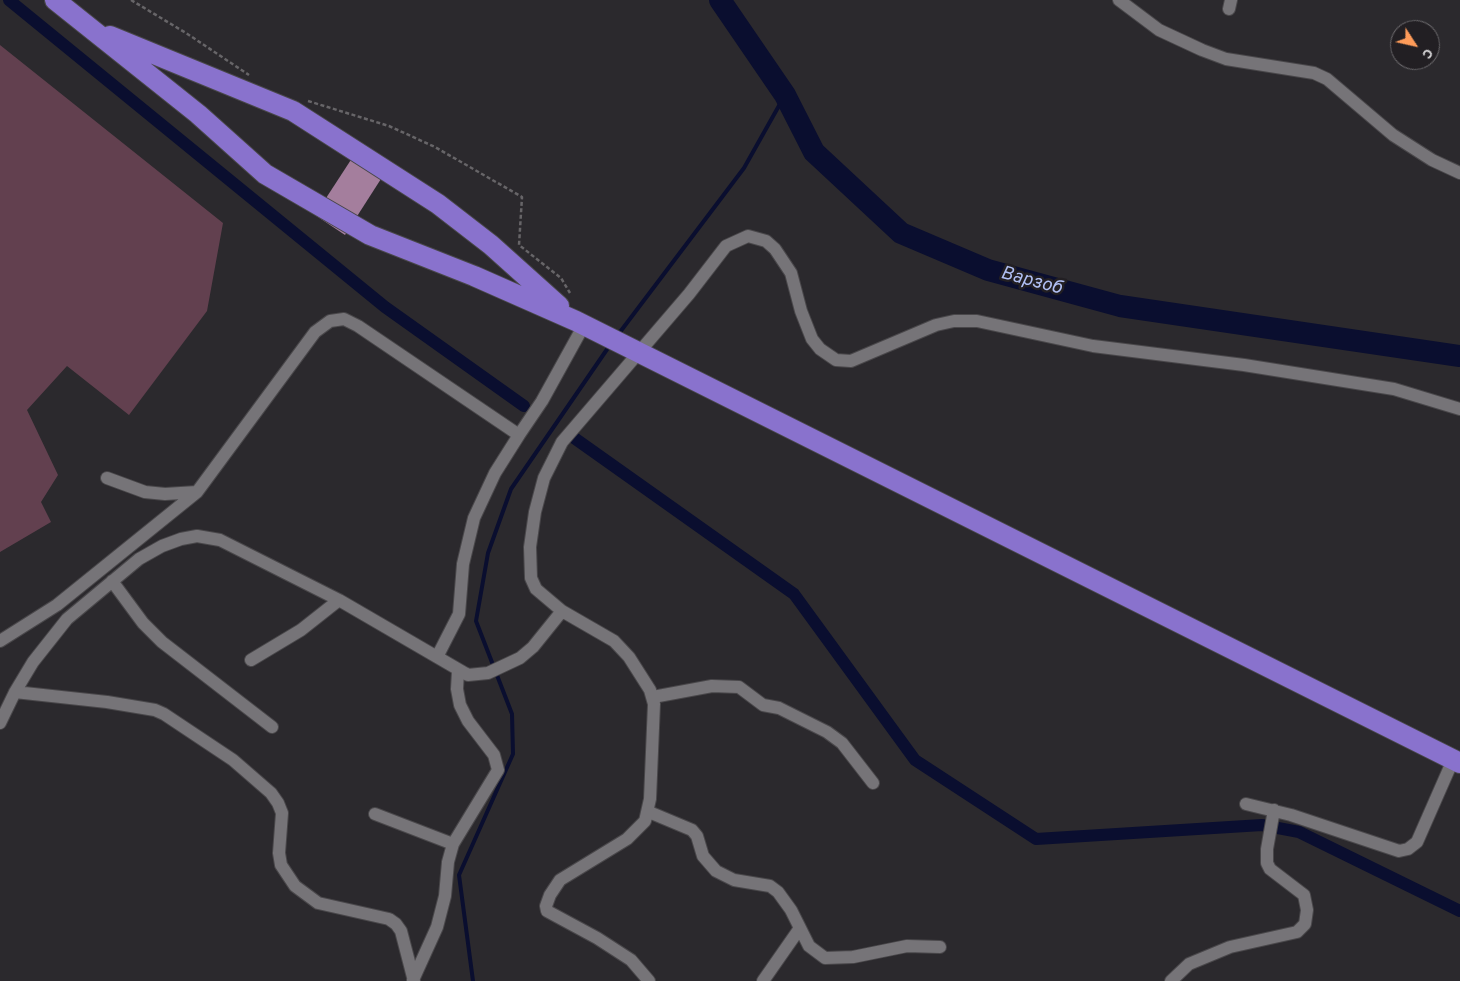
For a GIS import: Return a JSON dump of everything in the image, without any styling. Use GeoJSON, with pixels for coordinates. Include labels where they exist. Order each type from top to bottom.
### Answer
{"type":"FeatureCollection","features":[{"type":"Feature","properties":{"kind":"highway"},"geometry":{"type":"LineString","coordinates":[[56,0],[198,114],[265,174],[370,235],[474,276],[585,325],[1456,762]]}},
{"type":"Feature","properties":{"kind":"highway"},"geometry":{"type":"LineString","coordinates":[[89,27],[293,111],[438,204],[491,245],[585,325]]}},
{"type":"Feature","properties":{"kind":"street"},"geometry":{"type":"LineString","coordinates":[[1119,0],[1159,30],[1202,50],[1226,59],[1314,73],[1327,79],[1393,135],[1432,160],[1460,173]]}},
{"type":"Feature","properties":{"kind":"street"},"geometry":{"type":"LineString","coordinates":[[649,981],[631,960],[597,938],[551,915],[546,906],[554,887],[560,880],[626,839],[640,828],[649,812],[653,697],[629,657],[614,641],[562,611],[543,597],[536,589],[531,578],[530,547],[535,512],[544,478],[562,442],[634,350],[689,294],[726,246],[748,236],[766,241],[784,260],[791,273],[801,311],[812,339],[820,349],[836,360],[851,361],[936,325],[954,321],[977,321],[1093,346],[1244,365],[1394,389],[1460,409]]}},
{"type":"Feature","properties":{"kind":"street"},"geometry":{"type":"LineString","coordinates":[[0,641],[57,605],[197,492],[315,332],[337,318],[344,319],[358,326],[519,435]]}},
{"type":"Feature","properties":{"kind":"street"},"geometry":{"type":"LineString","coordinates":[[437,658],[459,614],[463,564],[477,511],[495,473],[542,401],[585,325]]}},
{"type":"Feature","properties":{"kind":"street"},"geometry":{"type":"LineString","coordinates":[[106,478],[145,492],[165,494],[197,492]]}},
{"type":"Feature","properties":{"kind":"street"},"geometry":{"type":"LineString","coordinates":[[0,723],[15,692],[33,662],[67,619],[139,560],[162,546],[181,538],[209,536],[220,540],[339,600],[458,671],[468,675],[483,674],[520,658],[533,647],[562,611]]}},
{"type":"Feature","properties":{"kind":"street"},"geometry":{"type":"LineString","coordinates":[[112,581],[143,623],[162,642],[272,727]]}},
{"type":"Feature","properties":{"kind":"street"},"geometry":{"type":"LineString","coordinates":[[251,660],[301,630],[339,600]]}},
{"type":"Feature","properties":{"kind":"street"},"geometry":{"type":"LineString","coordinates":[[57,605],[67,619]]}},
{"type":"Feature","properties":{"kind":"street"},"geometry":{"type":"LineString","coordinates":[[414,980],[438,926],[445,896],[448,862],[453,844],[496,776],[498,765],[494,754],[468,722],[460,705],[457,689],[458,671]]}},
{"type":"Feature","properties":{"kind":"street"},"geometry":{"type":"LineString","coordinates":[[653,697],[712,686],[739,687],[763,705],[779,708],[827,732],[842,743],[873,783]]}},
{"type":"Feature","properties":{"kind":"street"},"geometry":{"type":"LineString","coordinates":[[15,692],[107,702],[155,710],[233,760],[278,803],[282,813],[279,852],[281,865],[295,886],[318,903],[389,919],[396,924],[401,931],[414,980]]}},
{"type":"Feature","properties":{"kind":"street"},"geometry":{"type":"LineString","coordinates":[[1246,804],[1400,851],[1408,849],[1417,842],[1456,762]]}},
{"type":"Feature","properties":{"kind":"street"},"geometry":{"type":"LineString","coordinates":[[649,812],[692,830],[697,836],[703,856],[716,871],[734,880],[770,886],[791,910],[809,946],[825,958],[852,957],[907,946],[940,947]]}},
{"type":"Feature","properties":{"kind":"street"},"geometry":{"type":"LineString","coordinates":[[1171,981],[1176,974],[1189,964],[1230,947],[1297,932],[1302,929],[1305,924],[1307,902],[1304,895],[1270,869],[1267,863],[1267,849],[1274,813]]}},
{"type":"Feature","properties":{"kind":"street"},"geometry":{"type":"LineString","coordinates":[[375,814],[453,844]]}},
{"type":"Feature","properties":{"kind":"street"},"geometry":{"type":"LineString","coordinates":[[763,981],[800,928]]}},
{"type":"Feature","properties":{"kind":"path"},"geometry":{"type":"LineString","coordinates":[[131,0],[186,33],[252,77]]}},
{"type":"Feature","properties":{"kind":"path"},"geometry":{"type":"LineString","coordinates":[[305,100],[389,126],[435,147],[522,197],[519,245],[562,278],[570,295]]}},
{"type":"Feature","properties":{"kind":"shaded area"},"geometry":{"type":"Polygon","coordinates":[[[0,45],[223,223],[207,311],[129,415],[67,366],[27,410],[58,475],[41,502],[51,522],[0,552],[0,45]]]}},
{"type":"Feature","properties":{"kind":"building"},"geometry":{"type":"Polygon","coordinates":[[[358,149],[388,168],[345,235],[315,215],[358,149]]]}},
{"type":"Feature","properties":{"kind":"waterway"},"geometry":{"type":"LineString","coordinates":[[9,0],[385,307],[524,406]]}},
{"type":"Feature","properties":{"kind":"waterway","name":"Варзоб"},"geometry":{"type":"LineString","coordinates":[[720,0],[785,95],[814,152],[901,233],[988,270],[1120,306],[1460,356]]}},
{"type":"Feature","properties":{"kind":"waterway"},"geometry":{"type":"LineString","coordinates":[[617,336],[744,168],[785,95]]}},
{"type":"Feature","properties":{"kind":"waterway"},"geometry":{"type":"LineString","coordinates":[[473,981],[459,875],[513,754],[512,714],[476,621],[488,553],[511,489],[610,345]]}},
{"type":"Feature","properties":{"kind":"waterway"},"geometry":{"type":"LineString","coordinates":[[570,435],[794,594],[915,760],[1036,839],[1262,825],[1299,832],[1460,911]]}}]}
